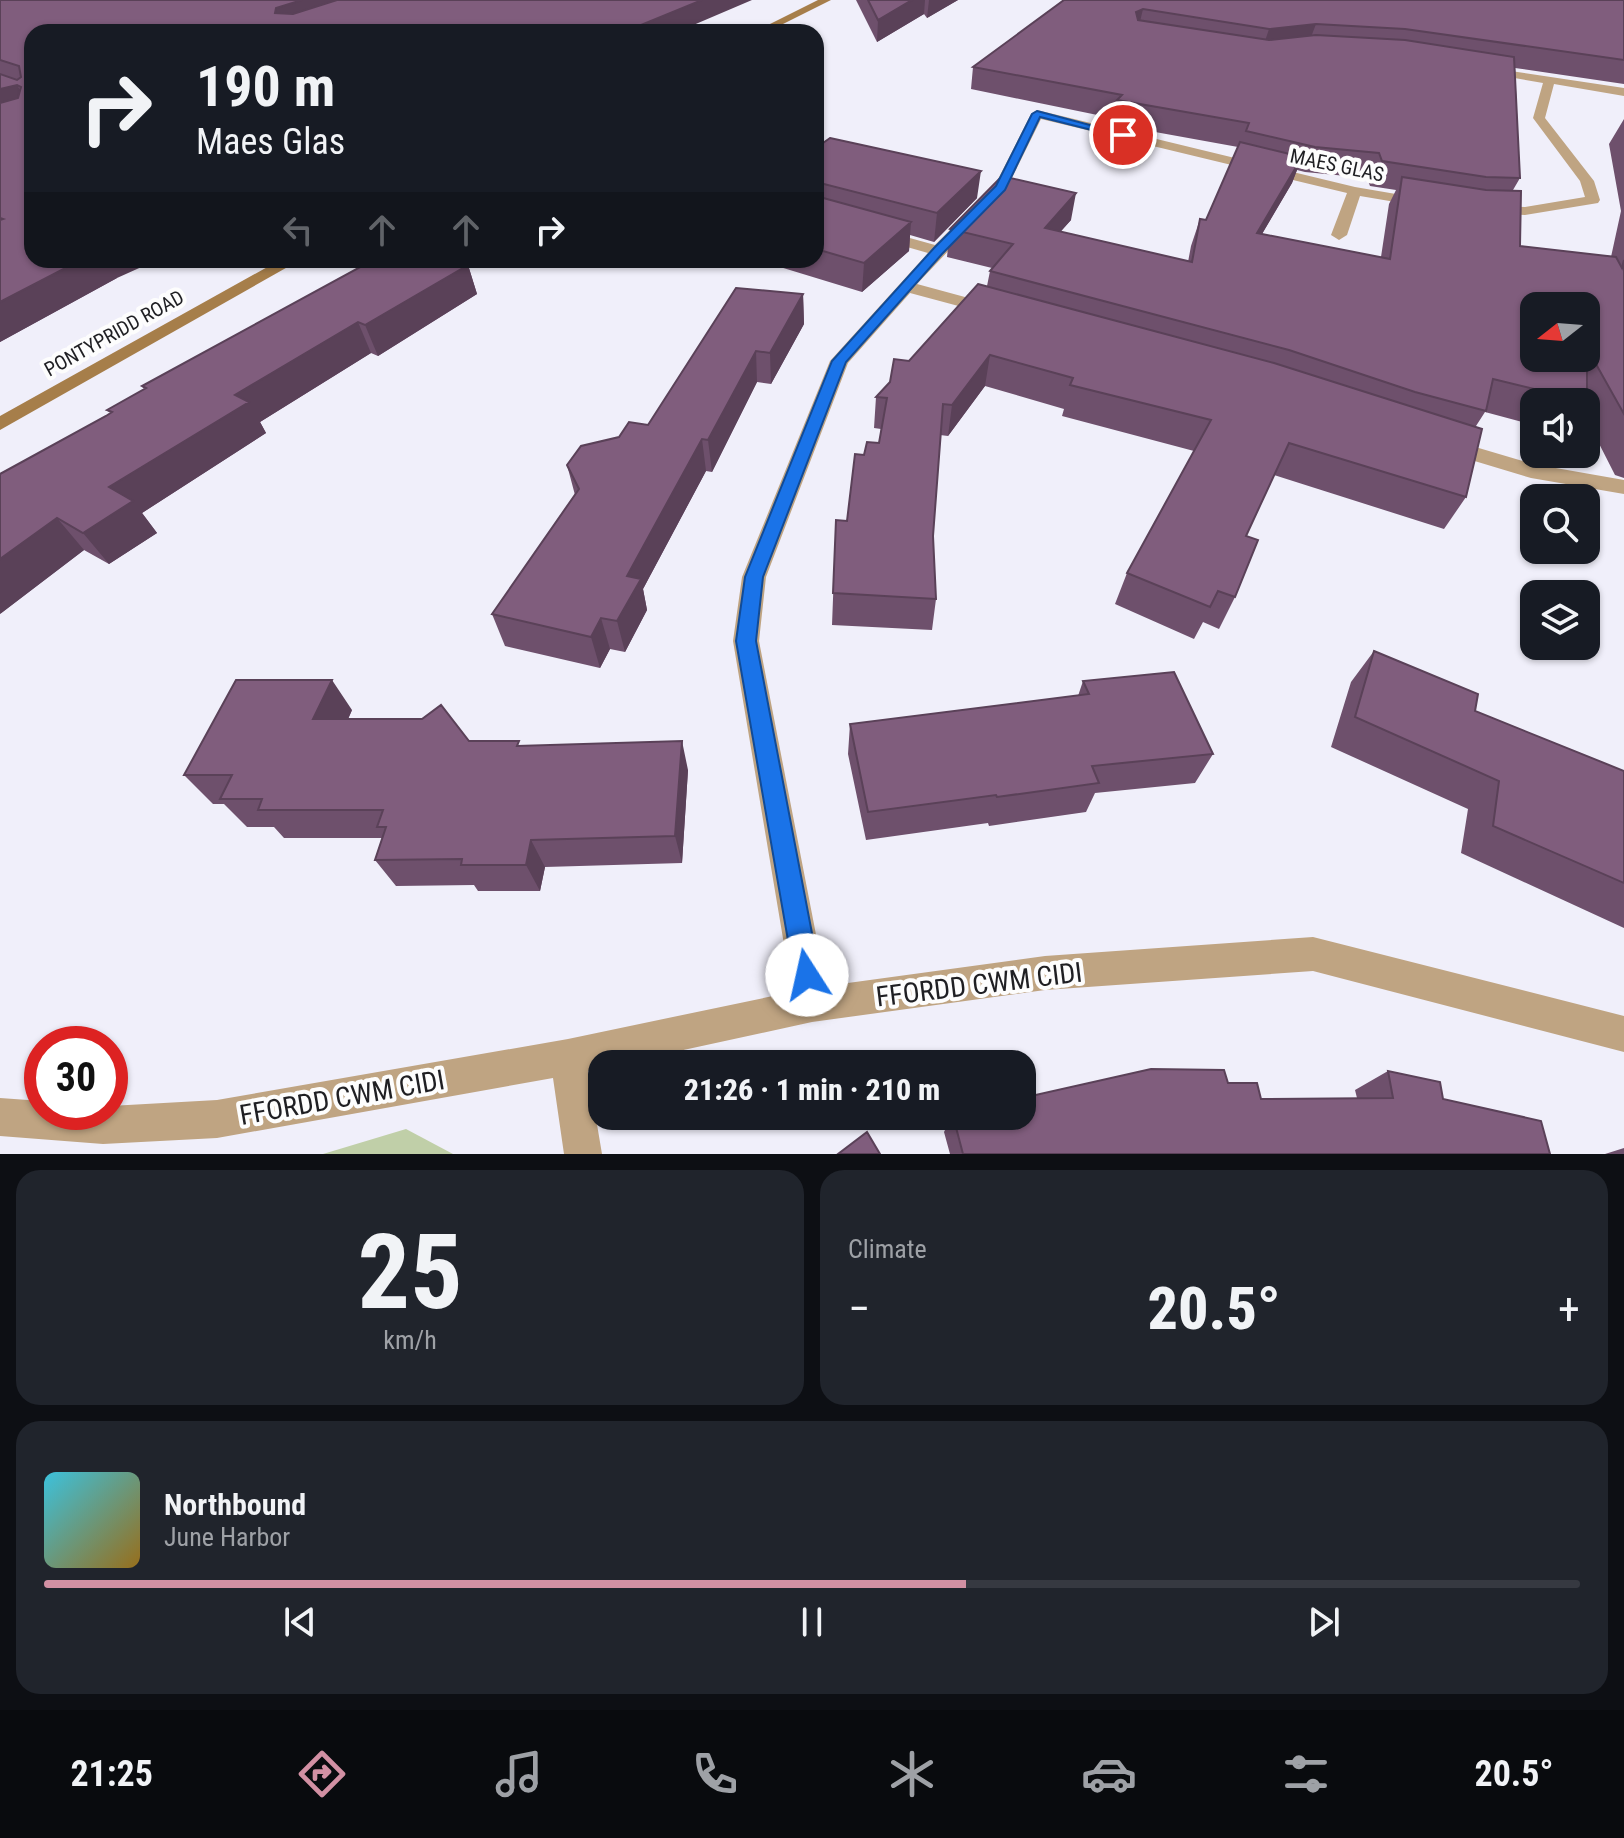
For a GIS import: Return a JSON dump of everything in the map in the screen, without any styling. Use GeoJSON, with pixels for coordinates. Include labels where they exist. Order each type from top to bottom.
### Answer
{"type":"FeatureCollection","features":[{"type":"Feature","properties":{"kind":"main road"},"geometry":{"type":"LineString","coordinates":[[776,24],[826,0]]}},
{"type":"Feature","properties":{"kind":"main road","name":"PONTYPRIDD ROAD"},"geometry":{"type":"LineString","coordinates":[[0,424],[278,268]]}},
{"type":"Feature","properties":{"kind":"street"},"geometry":{"type":"LineString","coordinates":[[1473,68],[1624,92]]}},
{"type":"Feature","properties":{"kind":"street"},"geometry":{"type":"LineString","coordinates":[[1472,210],[1525,211],[1593,200],[1587,181],[1539,118],[1549,81]]}},
{"type":"Feature","properties":{"kind":"street","name":"MAES GLAS"},"geometry":{"type":"LineString","coordinates":[[938,251],[1001,187],[1037,114],[1355,191],[1443,206]]}},
{"type":"Feature","properties":{"kind":"street"},"geometry":{"type":"LineString","coordinates":[[1339,235],[1355,191]]}},
{"type":"Feature","properties":{"kind":"street"},"geometry":{"type":"LineString","coordinates":[[812,1005],[746,641],[754,577],[839,361],[938,251],[824,218]]}},
{"type":"Feature","properties":{"kind":"street"},"geometry":{"type":"LineString","coordinates":[[905,286],[1011,315]]}},
{"type":"Feature","properties":{"kind":"street"},"geometry":{"type":"LineString","coordinates":[[1432,442],[1531,471],[1624,487]]}},
{"type":"Feature","properties":{"kind":"street","name":"FFORDD CWM CIDI"},"geometry":{"type":"LineString","coordinates":[[0,1117],[103,1125],[217,1119],[568,1057],[812,1005],[1045,973],[1313,954],[1624,1034]]}},
{"type":"Feature","properties":{"kind":"street"},"geometry":{"type":"LineString","coordinates":[[568,1057],[583,1154]]}},
{"type":"Feature","properties":{"kind":"green space"},"geometry":{"type":"Polygon","coordinates":[[[406,1129],[453,1154],[323,1154],[406,1129]]]}},
{"type":"Feature","properties":{"kind":"building"},"geometry":{"type":"Polygon","coordinates":[[[0,0],[302,0],[276,8],[275,13],[293,14],[337,0],[702,0],[644,24],[24,24],[24,268],[66,268],[0,302],[0,220],[3,219],[0,218],[0,103],[18,98],[21,87],[0,89],[0,74],[17,80],[21,77],[19,66],[0,60],[0,0]]]}},
{"type":"Feature","properties":{"kind":"building"},"geometry":{"type":"Polygon","coordinates":[[[868,0],[912,0],[878,20],[868,0]]]}},
{"type":"Feature","properties":{"kind":"building"},"geometry":{"type":"Polygon","coordinates":[[[1064,0],[1624,0],[1624,60],[1405,29],[1316,24],[1269,29],[1143,9],[1136,12],[1138,20],[1269,40],[1316,35],[1405,40],[1514,57],[1520,178],[1486,177],[1382,161],[1379,153],[1315,147],[1246,131],[1249,123],[1117,100],[1122,95],[973,67],[1064,0]]]}},
{"type":"Feature","properties":{"kind":"building"},"geometry":{"type":"Polygon","coordinates":[[[830,138],[981,171],[937,213],[824,184],[824,142],[830,138]]]}},
{"type":"Feature","properties":{"kind":"building"},"geometry":{"type":"Polygon","coordinates":[[[1240,142],[1302,157],[1257,233],[1390,259],[1402,177],[1486,190],[1521,191],[1520,246],[1616,257],[1622,268],[1624,260],[1624,414],[1600,371],[1600,292],[1520,292],[1520,372],[1587,372],[1587,388],[1530,388],[1493,379],[1486,411],[1415,392],[1289,350],[990,271],[1013,244],[950,229],[1002,176],[1076,193],[1045,228],[1192,262],[1200,219],[1206,220],[1240,142]]]}},
{"type":"Feature","properties":{"kind":"building"},"geometry":{"type":"Polygon","coordinates":[[[824,198],[911,222],[864,263],[824,251],[824,198]]]}},
{"type":"Feature","properties":{"kind":"building"},"geometry":{"type":"Polygon","coordinates":[[[358,268],[463,268],[365,325],[358,322],[235,395],[249,402],[109,487],[133,501],[83,533],[57,518],[0,559],[0,474],[106,416],[112,412],[107,410],[146,388],[142,386],[358,268]]]}},
{"type":"Feature","properties":{"kind":"building"},"geometry":{"type":"Polygon","coordinates":[[[978,284],[1274,363],[1482,429],[1466,497],[1289,443],[1246,536],[1258,540],[1235,597],[1218,591],[1210,607],[1127,573],[1211,420],[1070,385],[1073,378],[990,355],[952,405],[943,404],[933,536],[936,599],[833,593],[836,520],[847,521],[855,454],[864,455],[867,442],[879,443],[887,398],[876,397],[890,382],[894,359],[909,361],[978,284]]]}},
{"type":"Feature","properties":{"kind":"building"},"geometry":{"type":"Polygon","coordinates":[[[736,288],[803,294],[770,353],[756,351],[708,440],[702,439],[627,576],[641,579],[617,621],[601,618],[591,637],[492,614],[579,489],[567,465],[581,446],[619,437],[629,422],[648,425],[736,288]]]}},
{"type":"Feature","properties":{"kind":"building"},"geometry":{"type":"Polygon","coordinates":[[[1374,651],[1478,694],[1475,711],[1624,771],[1624,883],[1493,826],[1499,781],[1355,717],[1374,651]]]}},
{"type":"Feature","properties":{"kind":"building"},"geometry":{"type":"Polygon","coordinates":[[[1174,672],[1213,754],[1092,766],[1099,783],[868,812],[850,724],[1089,694],[1083,681],[1174,672]]]}},
{"type":"Feature","properties":{"kind":"building"},"geometry":{"type":"Polygon","coordinates":[[[236,680],[332,680],[313,719],[422,719],[441,705],[469,741],[519,741],[517,746],[682,741],[675,836],[531,840],[526,865],[461,865],[462,859],[375,860],[386,827],[377,827],[383,810],[258,810],[262,799],[220,799],[232,775],[184,775],[236,680]]]}},
{"type":"Feature","properties":{"kind":"building"},"geometry":{"type":"Polygon","coordinates":[[[1151,1069],[1224,1070],[1228,1083],[1257,1083],[1261,1099],[1393,1098],[1388,1071],[1440,1082],[1443,1099],[1541,1121],[1550,1154],[963,1154],[957,1130],[1036,1130],[1036,1095],[1151,1069]]]}},
{"type":"Feature","properties":{"kind":"building"},"geometry":{"type":"Polygon","coordinates":[[[867,1132],[880,1154],[838,1154],[867,1132]]]}},
{"type":"Feature","properties":{"kind":"route"},"geometry":{"type":"LineString","coordinates":[[807,975],[746,641],[754,577],[839,361],[905,286],[1001,187],[1037,114],[1123,135]]}}]}
